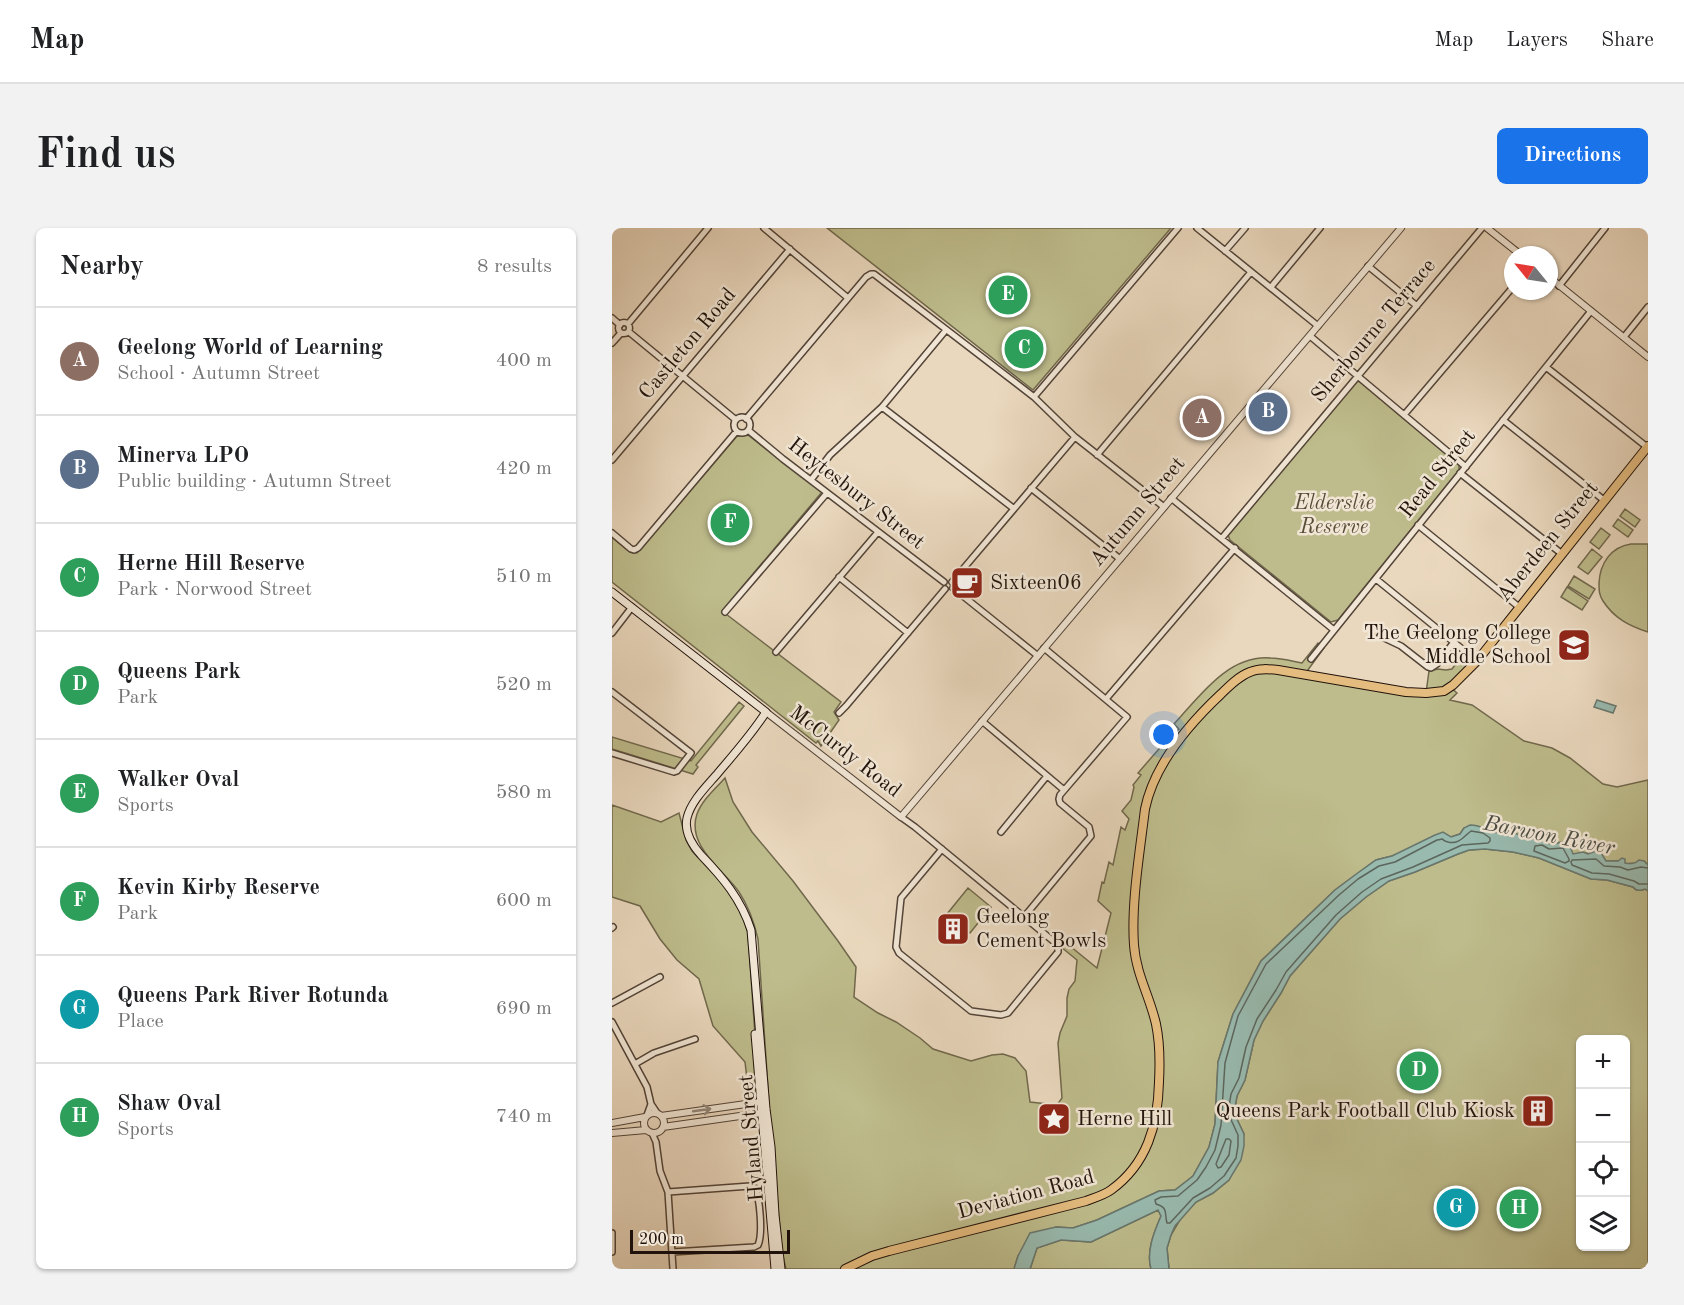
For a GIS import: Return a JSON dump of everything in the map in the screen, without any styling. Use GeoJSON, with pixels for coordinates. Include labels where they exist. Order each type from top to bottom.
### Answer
{"type":"FeatureCollection","features":[{"type":"Feature","properties":{"kind":"main road","name":"Aberdeen Street"},"geometry":{"type":"LineString","coordinates":[[1477,661],[1648,447]]}},
{"type":"Feature","properties":{"kind":"main road","name":"McCurdy Road"},"geometry":{"type":"LineString","coordinates":[[612,592],[766,712]]}},
{"type":"Feature","properties":{"kind":"main road","name":"Deviation Road"},"geometry":{"type":"LineString","coordinates":[[850,1267],[888,1251],[1086,1201],[1109,1191],[1137,1165],[1144,1154],[1151,1138],[1158,1107],[1160,1042],[1156,1020],[1139,974],[1134,945],[1145,809],[1149,792],[1159,773],[1180,739],[1205,709],[1230,685],[1251,671],[1278,670],[1420,693],[1444,691],[1461,679],[1477,661]]}},
{"type":"Feature","properties":{"kind":"main road","name":"Hyland Street"},"geometry":{"type":"LineString","coordinates":[[766,712],[700,795],[690,809],[687,819],[688,835],[692,843],[727,884],[742,908],[751,930],[760,1041],[762,1108],[771,1147],[781,1269]]}},
{"type":"Feature","properties":{"kind":"main road","name":"Hyland Street"},"geometry":{"type":"LineString","coordinates":[[756,1004],[755,1033],[775,1269]]}},
{"type":"Feature","properties":{"kind":"street"},"geometry":{"type":"LineString","coordinates":[[628,324],[708,228]]}},
{"type":"Feature","properties":{"kind":"street"},"geometry":{"type":"LineString","coordinates":[[764,228],[848,298]]}},
{"type":"Feature","properties":{"kind":"street"},"geometry":{"type":"LineString","coordinates":[[1034,397],[1178,228]]}},
{"type":"Feature","properties":{"kind":"street"},"geometry":{"type":"LineString","coordinates":[[1197,228],[1318,326]]}},
{"type":"Feature","properties":{"kind":"street"},"geometry":{"type":"LineString","coordinates":[[1225,251],[1245,228]]}},
{"type":"Feature","properties":{"kind":"street"},"geometry":{"type":"LineString","coordinates":[[1270,287],[1320,228]]}},
{"type":"Feature","properties":{"kind":"street","name":"Autumn Street"},"geometry":{"type":"LineString","coordinates":[[901,817],[1401,228]]}},
{"type":"Feature","properties":{"kind":"street","name":"Sherbourne Terrace"},"geometry":{"type":"LineString","coordinates":[[1222,538],[1482,228]]}},
{"type":"Feature","properties":{"kind":"street"},"geometry":{"type":"LineString","coordinates":[[1487,228],[1510,246]]}},
{"type":"Feature","properties":{"kind":"street"},"geometry":{"type":"LineString","coordinates":[[1605,228],[1559,286],[1648,357]]}},
{"type":"Feature","properties":{"kind":"street","name":"Castleton Road"},"geometry":{"type":"LineString","coordinates":[[612,460],[789,249]]}},
{"type":"Feature","properties":{"kind":"street"},"geometry":{"type":"LineString","coordinates":[[1368,266],[1417,306]]}},
{"type":"Feature","properties":{"kind":"street"},"geometry":{"type":"LineString","coordinates":[[1097,455],[1251,272]]}},
{"type":"Feature","properties":{"kind":"street"},"geometry":{"type":"LineString","coordinates":[[747,419],[866,277],[874,274],[1034,397],[1075,437],[1164,507]]}},
{"type":"Feature","properties":{"kind":"street"},"geometry":{"type":"LineString","coordinates":[[1404,415],[1504,298]]}},
{"type":"Feature","properties":{"kind":"street"},"geometry":{"type":"LineString","coordinates":[[1624,337],[1648,307]]}},
{"type":"Feature","properties":{"kind":"street","name":"Read Street"},"geometry":{"type":"LineString","coordinates":[[1311,658],[1591,311]]}},
{"type":"Feature","properties":{"kind":"street"},"geometry":{"type":"LineString","coordinates":[[612,318],[620,325],[621,333]]}},
{"type":"Feature","properties":{"kind":"street"},"geometry":{"type":"LineString","coordinates":[[620,325],[628,324]]}},
{"type":"Feature","properties":{"kind":"street"},"geometry":{"type":"LineString","coordinates":[[628,324],[629,332]]}},
{"type":"Feature","properties":{"kind":"street"},"geometry":{"type":"LineString","coordinates":[[811,480],[830,455],[882,407],[946,330]]}},
{"type":"Feature","properties":{"kind":"street"},"geometry":{"type":"LineString","coordinates":[[629,332],[736,420]]}},
{"type":"Feature","properties":{"kind":"street"},"geometry":{"type":"LineString","coordinates":[[612,343],[621,333],[629,332]]}},
{"type":"Feature","properties":{"kind":"street"},"geometry":{"type":"LineString","coordinates":[[1310,336],[1466,466]]}},
{"type":"Feature","properties":{"kind":"street"},"geometry":{"type":"LineString","coordinates":[[1546,367],[1648,447]]}},
{"type":"Feature","properties":{"kind":"street"},"geometry":{"type":"LineString","coordinates":[[882,407],[1013,508]]}},
{"type":"Feature","properties":{"kind":"street"},"geometry":{"type":"LineString","coordinates":[[736,420],[747,419]]}},
{"type":"Feature","properties":{"kind":"street"},"geometry":{"type":"LineString","coordinates":[[736,432],[741,433],[748,430],[747,419]]}},
{"type":"Feature","properties":{"kind":"street"},"geometry":{"type":"LineString","coordinates":[[736,420],[734,428],[736,432]]}},
{"type":"Feature","properties":{"kind":"street"},"geometry":{"type":"LineString","coordinates":[[1503,420],[1605,501]]}},
{"type":"Feature","properties":{"kind":"street","name":"Heytesbury Street"},"geometry":{"type":"LineString","coordinates":[[748,430],[944,586]]}},
{"type":"Feature","properties":{"kind":"street"},"geometry":{"type":"LineString","coordinates":[[612,533],[631,549],[638,548],[736,432]]}},
{"type":"Feature","properties":{"kind":"street"},"geometry":{"type":"LineString","coordinates":[[838,712],[846,706],[908,633],[944,586],[948,591],[1013,508],[1075,437]]}},
{"type":"Feature","properties":{"kind":"street"},"geometry":{"type":"LineString","coordinates":[[1460,473],[1562,554]]}},
{"type":"Feature","properties":{"kind":"street"},"geometry":{"type":"LineString","coordinates":[[1031,488],[1120,559]]}},
{"type":"Feature","properties":{"kind":"street"},"geometry":{"type":"LineString","coordinates":[[725,612],[826,493]]}},
{"type":"Feature","properties":{"kind":"street"},"geometry":{"type":"LineString","coordinates":[[1172,498],[1334,630]]}},
{"type":"Feature","properties":{"kind":"street"},"geometry":{"type":"LineString","coordinates":[[1418,525],[1519,607]]}},
{"type":"Feature","properties":{"kind":"street"},"geometry":{"type":"LineString","coordinates":[[776,652],[878,532]]}},
{"type":"Feature","properties":{"kind":"street"},"geometry":{"type":"LineString","coordinates":[[1106,699],[1235,548]]}},
{"type":"Feature","properties":{"kind":"street"},"geometry":{"type":"LineString","coordinates":[[839,577],[908,633]]}},
{"type":"Feature","properties":{"kind":"street"},"geometry":{"type":"LineString","coordinates":[[1376,579],[1477,661]]}},
{"type":"Feature","properties":{"kind":"street"},"geometry":{"type":"LineString","coordinates":[[952,585],[1038,656]]}},
{"type":"Feature","properties":{"kind":"street"},"geometry":{"type":"LineString","coordinates":[[612,633],[632,607]]}},
{"type":"Feature","properties":{"kind":"street"},"geometry":{"type":"LineString","coordinates":[[1380,636],[1401,646],[1431,668],[1437,664],[1454,642]]}},
{"type":"Feature","properties":{"kind":"street"},"geometry":{"type":"LineString","coordinates":[[1024,917],[1091,836],[1089,827],[1060,803],[1059,799],[1064,790],[1127,717],[1044,648]]}},
{"type":"Feature","properties":{"kind":"street"},"geometry":{"type":"LineString","coordinates":[[612,692],[691,753],[674,772],[612,753]]}},
{"type":"Feature","properties":{"kind":"street","name":"McCurdy Road"},"geometry":{"type":"LineString","coordinates":[[766,712],[942,849],[1055,942],[1058,951],[1008,1013],[1001,1015],[971,1011],[899,952],[896,946],[901,898],[942,849]]}},
{"type":"Feature","properties":{"kind":"street"},"geometry":{"type":"LineString","coordinates":[[982,721],[1064,790]]}},
{"type":"Feature","properties":{"kind":"street"},"geometry":{"type":"LineString","coordinates":[[1001,832],[1047,776]]}},
{"type":"Feature","properties":{"kind":"street"},"geometry":{"type":"LineString","coordinates":[[612,1003],[660,977]]}},
{"type":"Feature","properties":{"kind":"street"},"geometry":{"type":"LineString","coordinates":[[612,1022],[647,1087],[651,1104],[664,1123],[655,1130]]}},
{"type":"Feature","properties":{"kind":"street"},"geometry":{"type":"LineString","coordinates":[[635,1064],[654,1053],[695,1039]]}},
{"type":"Feature","properties":{"kind":"street"},"geometry":{"type":"LineString","coordinates":[[651,1104],[644,1123],[655,1130]]}},
{"type":"Feature","properties":{"kind":"street"},"geometry":{"type":"LineString","coordinates":[[612,1123],[646,1116],[762,1108]]}},
{"type":"Feature","properties":{"kind":"street"},"geometry":{"type":"LineString","coordinates":[[612,1133],[655,1130],[762,1108]]}},
{"type":"Feature","properties":{"kind":"street"},"geometry":{"type":"LineString","coordinates":[[655,1130],[660,1171],[668,1192],[673,1269]]}},
{"type":"Feature","properties":{"kind":"street"},"geometry":{"type":"LineString","coordinates":[[668,1192],[750,1186],[756,1189],[758,1196],[761,1237],[758,1245],[754,1247],[672,1252]]}},
{"type":"Feature","properties":{"kind":"street"},"geometry":{"type":"LineString","coordinates":[[612,1233],[612,1252]]}},
{"type":"Feature","properties":{"kind":"green space"},"geometry":{"type":"Polygon","coordinates":[[[827,228],[1171,228],[1033,390],[827,228]]]}},
{"type":"Feature","properties":{"kind":"green space","name":"Elderslie Reserve"},"geometry":{"type":"Polygon","coordinates":[[[1357,381],[1459,465],[1459,470],[1338,620],[1331,622],[1230,540],[1228,535],[1357,381]]]}},
{"type":"Feature","properties":{"kind":"green space"},"geometry":{"type":"Polygon","coordinates":[[[748,435],[822,492],[722,611],[841,702],[834,712],[839,720],[821,746],[818,741],[816,743],[612,582],[612,537],[630,552],[637,553],[737,436],[748,435]]]}},
{"type":"Feature","properties":{"kind":"green space"},"geometry":{"type":"Polygon","coordinates":[[[1625,509],[1640,520],[1635,527],[1620,516],[1625,509]]]}},
{"type":"Feature","properties":{"kind":"green space"},"geometry":{"type":"Polygon","coordinates":[[[1618,519],[1633,530],[1628,537],[1613,526],[1618,519]]]}},
{"type":"Feature","properties":{"kind":"green space"},"geometry":{"type":"Polygon","coordinates":[[[1601,528],[1610,535],[1599,549],[1590,542],[1601,528]]]}},
{"type":"Feature","properties":{"kind":"green space"},"geometry":{"type":"Polygon","coordinates":[[[1631,544],[1648,544],[1648,632],[1617,617],[1607,607],[1599,592],[1600,576],[1608,557],[1612,552],[1631,544]]]}},
{"type":"Feature","properties":{"kind":"green space"},"geometry":{"type":"Polygon","coordinates":[[[1592,549],[1602,557],[1588,574],[1578,567],[1592,549]]]}},
{"type":"Feature","properties":{"kind":"green space"},"geometry":{"type":"Polygon","coordinates":[[[1574,576],[1595,589],[1589,599],[1568,586],[1574,576]]]}},
{"type":"Feature","properties":{"kind":"green space"},"geometry":{"type":"Polygon","coordinates":[[[1567,587],[1588,601],[1582,610],[1561,597],[1567,587]]]}},
{"type":"Feature","properties":{"kind":"green space"},"geometry":{"type":"Polygon","coordinates":[[[1318,643],[1324,648],[1305,674],[1426,693],[1429,671],[1452,669],[1461,657],[1465,656],[1473,666],[1450,687],[1457,693],[1450,700],[1472,705],[1524,741],[1552,748],[1570,758],[1603,784],[1617,787],[1648,780],[1648,865],[1644,861],[1625,864],[1624,861],[1606,861],[1593,853],[1573,854],[1562,842],[1550,844],[1547,838],[1533,840],[1502,832],[1491,832],[1486,828],[1464,828],[1460,834],[1376,860],[1335,890],[1261,961],[1233,1014],[1218,1062],[1215,1124],[1209,1147],[1193,1176],[1175,1190],[1159,1191],[1097,1220],[1073,1228],[1056,1227],[1018,1256],[1014,1269],[855,1269],[856,1264],[845,1269],[786,1269],[782,1252],[770,1118],[758,939],[743,898],[708,857],[697,837],[695,826],[697,814],[709,795],[725,778],[733,802],[752,832],[793,881],[856,967],[854,997],[896,1022],[933,1049],[971,1061],[1003,1054],[1015,1058],[1026,1071],[1030,1102],[1057,1105],[1062,1098],[1058,1043],[1067,1016],[1067,998],[1069,989],[1075,981],[1077,960],[1061,947],[1065,942],[1097,968],[1111,913],[1098,901],[1109,862],[1113,865],[1121,827],[1125,830],[1129,819],[1122,811],[1131,800],[1133,785],[1141,775],[1138,773],[1179,729],[1174,724],[1216,679],[1228,670],[1255,659],[1274,658],[1302,663],[1318,643]]]}},
{"type":"Feature","properties":{"kind":"green space"},"geometry":{"type":"Polygon","coordinates":[[[739,702],[744,706],[696,765],[698,767],[693,774],[612,749],[612,737],[691,761],[739,702]]]}},
{"type":"Feature","properties":{"kind":"green space"},"geometry":{"type":"Polygon","coordinates":[[[612,805],[661,822],[679,813],[686,840],[692,851],[733,895],[748,933],[759,1093],[749,1096],[745,1062],[713,1026],[699,979],[677,960],[660,939],[640,906],[612,897],[612,805]]]}},
{"type":"Feature","properties":{"kind":"green space"},"geometry":{"type":"Polygon","coordinates":[[[1485,849],[1539,858],[1591,879],[1607,880],[1637,890],[1648,891],[1648,1269],[1169,1269],[1167,1248],[1171,1235],[1181,1218],[1196,1202],[1213,1193],[1229,1180],[1244,1134],[1234,1113],[1237,1096],[1245,1080],[1254,1040],[1290,976],[1340,919],[1366,897],[1389,881],[1469,850],[1485,849]]]}},
{"type":"Feature","properties":{"kind":"green space"},"geometry":{"type":"Polygon","coordinates":[[[968,888],[991,907],[970,933],[947,914],[968,888]]]}},
{"type":"Feature","properties":{"kind":"green space"},"geometry":{"type":"Polygon","coordinates":[[[1158,1210],[1161,1216],[1150,1249],[1151,1269],[1030,1269],[1037,1248],[1061,1240],[1091,1242],[1158,1210]]]}},
{"type":"Feature","properties":{"kind":"water"},"geometry":{"type":"Polygon","coordinates":[[[1597,700],[1616,706],[1613,713],[1594,707],[1597,700]]]}},
{"type":"Feature","properties":{"kind":"water","name":"Barwon River"},"geometry":{"type":"Polygon","coordinates":[[[1470,825],[1493,832],[1513,833],[1533,839],[1547,838],[1550,844],[1565,842],[1570,846],[1573,854],[1600,851],[1606,861],[1618,861],[1622,858],[1625,859],[1625,863],[1644,861],[1648,865],[1648,891],[1637,890],[1607,880],[1591,879],[1539,858],[1485,849],[1469,850],[1389,881],[1340,919],[1290,976],[1263,1021],[1254,1040],[1245,1080],[1237,1096],[1234,1113],[1244,1134],[1241,1160],[1229,1180],[1213,1193],[1196,1202],[1175,1226],[1167,1248],[1169,1269],[1151,1269],[1149,1256],[1161,1216],[1158,1210],[1091,1242],[1061,1240],[1037,1248],[1030,1269],[1014,1269],[1030,1233],[1056,1227],[1073,1228],[1097,1220],[1159,1191],[1175,1190],[1193,1176],[1209,1147],[1215,1124],[1218,1062],[1233,1014],[1261,961],[1335,890],[1376,860],[1392,856],[1443,832],[1451,837],[1460,834],[1470,825]]]}},
{"type":"Feature","properties":{"kind":"place","name":"Walker Oval"},"geometry":{"type":"Point","coordinates":[1008,295]}},
{"type":"Feature","properties":{"kind":"place","name":"Herne Hill Reserve"},"geometry":{"type":"Point","coordinates":[1024,349]}},
{"type":"Feature","properties":{"kind":"place","name":"Minerva LPO"},"geometry":{"type":"Point","coordinates":[1268,412]}},
{"type":"Feature","properties":{"kind":"place","name":"Geelong World of Learning"},"geometry":{"type":"Point","coordinates":[1202,418]}},
{"type":"Feature","properties":{"kind":"place","name":"Kevin Kirby Reserve"},"geometry":{"type":"Point","coordinates":[730,523]}},
{"type":"Feature","properties":{"kind":"place","name":"Sixteen06"},"geometry":{"type":"Point","coordinates":[967,583]}},
{"type":"Feature","properties":{"kind":"place","name":"The Geelong College Middle School"},"geometry":{"type":"Point","coordinates":[1574,645]}},
{"type":"Feature","properties":{"kind":"place","name":"Geelong Cement Bowls"},"geometry":{"type":"Point","coordinates":[953,929]}},
{"type":"Feature","properties":{"kind":"place","name":"Queens Park"},"geometry":{"type":"Point","coordinates":[1419,1071]}},
{"type":"Feature","properties":{"kind":"place","name":"Queens Park Football Club Kiosk"},"geometry":{"type":"Point","coordinates":[1538,1111]}},
{"type":"Feature","properties":{"kind":"place","name":"Herne Hill"},"geometry":{"type":"Point","coordinates":[1054,1119]}},
{"type":"Feature","properties":{"kind":"place","name":"Queens Park River Rotunda"},"geometry":{"type":"Point","coordinates":[1456,1208]}},
{"type":"Feature","properties":{"kind":"place","name":"Shaw Oval"},"geometry":{"type":"Point","coordinates":[1519,1209]}}]}
